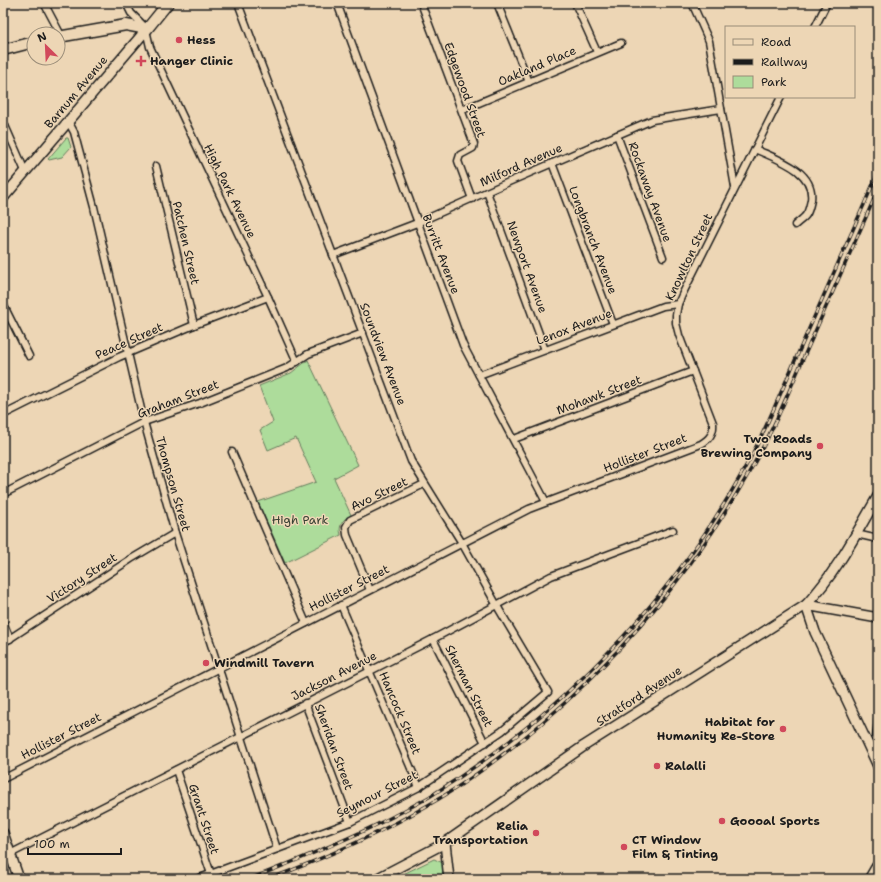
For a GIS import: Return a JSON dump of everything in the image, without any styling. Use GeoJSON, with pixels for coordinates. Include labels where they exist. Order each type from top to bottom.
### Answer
{"type":"FeatureCollection","features":[{"type":"Feature","properties":{"kind":"highway"},"geometry":{"type":"LineString","coordinates":[[871,879],[878,867]]}},
{"type":"Feature","properties":{"kind":"main road","name":"Barnum Avenue"},"geometry":{"type":"LineString","coordinates":[[3,198],[168,3]]}},
{"type":"Feature","properties":{"kind":"main road"},"geometry":{"type":"LineString","coordinates":[[66,36],[126,25],[147,28]]}},
{"type":"Feature","properties":{"kind":"main road"},"geometry":{"type":"LineString","coordinates":[[3,50],[26,44]]}},
{"type":"Feature","properties":{"kind":"main road","name":"Stratford Avenue"},"geometry":{"type":"LineString","coordinates":[[376,879],[445,843],[584,746],[806,605],[828,580],[878,496]]}},
{"type":"Feature","properties":{"kind":"main road"},"geometry":{"type":"LineString","coordinates":[[876,762],[812,625],[806,605],[878,618]]}},
{"type":"Feature","properties":{"kind":"main road"},"geometry":{"type":"LineString","coordinates":[[3,833],[19,879]]}},
{"type":"Feature","properties":{"kind":"main road"},"geometry":{"type":"LineString","coordinates":[[445,843],[449,879]]}},
{"type":"Feature","properties":{"kind":"street"},"geometry":{"type":"LineString","coordinates":[[44,3],[55,26]]}},
{"type":"Feature","properties":{"kind":"street"},"geometry":{"type":"LineString","coordinates":[[126,3],[131,12],[147,28]]}},
{"type":"Feature","properties":{"kind":"street","name":"Soundview Avenue"},"geometry":{"type":"LineString","coordinates":[[238,3],[411,461],[462,543],[496,605],[548,692]]}},
{"type":"Feature","properties":{"kind":"street","name":"Burritt Avenue"},"geometry":{"type":"LineString","coordinates":[[337,3],[463,345],[546,502]]}},
{"type":"Feature","properties":{"kind":"street","name":"Edgewood Street"},"geometry":{"type":"LineString","coordinates":[[421,3],[462,110],[474,146],[471,150],[460,155],[458,161],[472,199]]}},
{"type":"Feature","properties":{"kind":"street"},"geometry":{"type":"LineString","coordinates":[[497,3],[529,82]]}},
{"type":"Feature","properties":{"kind":"street"},"geometry":{"type":"LineString","coordinates":[[575,3],[597,52]]}},
{"type":"Feature","properties":{"kind":"street"},"geometry":{"type":"LineString","coordinates":[[692,3],[709,41],[735,187]]}},
{"type":"Feature","properties":{"kind":"street"},"geometry":{"type":"LineString","coordinates":[[816,26],[827,3]]}},
{"type":"Feature","properties":{"kind":"street","name":"High Park Avenue"},"geometry":{"type":"LineString","coordinates":[[147,28],[150,47],[268,297],[297,362]]}},
{"type":"Feature","properties":{"kind":"street","name":"Oakland Place"},"geometry":{"type":"LineString","coordinates":[[462,110],[621,43]]}},
{"type":"Feature","properties":{"kind":"street","name":"Knowlton Street"},"geometry":{"type":"LineString","coordinates":[[712,434],[712,419],[676,327],[678,304],[780,98]]}},
{"type":"Feature","properties":{"kind":"street","name":"Milford Avenue"},"geometry":{"type":"LineString","coordinates":[[333,255],[417,223],[617,134],[652,120],[721,109]]}},
{"type":"Feature","properties":{"kind":"street"},"geometry":{"type":"LineString","coordinates":[[3,121],[25,171]]}},
{"type":"Feature","properties":{"kind":"street","name":"Thompson Street"},"geometry":{"type":"LineString","coordinates":[[68,121],[74,132],[94,206],[144,422],[175,533],[277,849]]}},
{"type":"Feature","properties":{"kind":"street","name":"Rockaway Avenue"},"geometry":{"type":"LineString","coordinates":[[617,134],[663,257]]}},
{"type":"Feature","properties":{"kind":"street"},"geometry":{"type":"LineString","coordinates":[[755,149],[792,167],[800,172],[808,181],[811,194],[809,207],[806,214],[795,225]]}},
{"type":"Feature","properties":{"kind":"street","name":"Longbranch Avenue"},"geometry":{"type":"LineString","coordinates":[[552,163],[613,324]]}},
{"type":"Feature","properties":{"kind":"street","name":"Patchen Street"},"geometry":{"type":"LineString","coordinates":[[156,166],[194,325]]}},
{"type":"Feature","properties":{"kind":"street","name":"Newport Avenue"},"geometry":{"type":"LineString","coordinates":[[487,192],[545,350]]}},
{"type":"Feature","properties":{"kind":"street","name":"Peace Street"},"geometry":{"type":"LineString","coordinates":[[3,415],[128,353],[194,325],[268,297]]}},
{"type":"Feature","properties":{"kind":"street"},"geometry":{"type":"LineString","coordinates":[[3,304],[29,356]]}},
{"type":"Feature","properties":{"kind":"street","name":"Lenox Avenue"},"geometry":{"type":"LineString","coordinates":[[479,375],[663,306],[678,304]]}},
{"type":"Feature","properties":{"kind":"street","name":"Graham Street"},"geometry":{"type":"LineString","coordinates":[[3,494],[144,422],[200,403],[287,368],[308,354],[363,333]]}},
{"type":"Feature","properties":{"kind":"street","name":"Mohawk Street"},"geometry":{"type":"LineString","coordinates":[[514,439],[693,371]]}},
{"type":"Feature","properties":{"kind":"street","name":"Hollister Street"},"geometry":{"type":"LineString","coordinates":[[3,779],[512,517],[546,502],[701,444],[712,434]]}},
{"type":"Feature","properties":{"kind":"street"},"geometry":{"type":"LineString","coordinates":[[232,452],[306,623]]}},
{"type":"Feature","properties":{"kind":"street","name":"Avo Street"},"geometry":{"type":"LineString","coordinates":[[370,590],[346,535],[346,527],[350,520],[424,484]]}},
{"type":"Feature","properties":{"kind":"street","name":"Jackson Avenue"},"geometry":{"type":"LineString","coordinates":[[10,854],[433,639],[551,576],[673,530]]}},
{"type":"Feature","properties":{"kind":"street","name":"Victory Street"},"geometry":{"type":"LineString","coordinates":[[3,643],[131,559],[175,533]]}},
{"type":"Feature","properties":{"kind":"street"},"geometry":{"type":"LineString","coordinates":[[856,534],[878,539]]}},
{"type":"Feature","properties":{"kind":"street","name":"Hancock Street"},"geometry":{"type":"LineString","coordinates":[[341,605],[419,787]]}},
{"type":"Feature","properties":{"kind":"street"},"geometry":{"type":"LineString","coordinates":[[3,622],[10,639]]}},
{"type":"Feature","properties":{"kind":"street","name":"Sherman Street"},"geometry":{"type":"LineString","coordinates":[[433,639],[485,743]]}},
{"type":"Feature","properties":{"kind":"street","name":"Seymour Street"},"geometry":{"type":"LineString","coordinates":[[197,879],[350,822],[419,787],[502,731],[548,692]]}},
{"type":"Feature","properties":{"kind":"street","name":"Sheridan Street"},"geometry":{"type":"LineString","coordinates":[[305,703],[350,822]]}},
{"type":"Feature","properties":{"kind":"street"},"geometry":{"type":"LineString","coordinates":[[876,762],[878,720]]}},
{"type":"Feature","properties":{"kind":"street","name":"Grant Street"},"geometry":{"type":"LineString","coordinates":[[176,770],[211,874]]}},
{"type":"Feature","properties":{"kind":"green space"},"geometry":{"type":"Polygon","coordinates":[[[66,138],[68,138],[71,147],[62,157],[49,160],[48,159],[66,138]]]}},
{"type":"Feature","properties":{"kind":"green space","name":"High Park"},"geometry":{"type":"Polygon","coordinates":[[[308,360],[358,465],[334,478],[351,515],[346,518],[341,525],[341,535],[285,563],[258,502],[316,482],[296,438],[268,450],[260,430],[273,422],[259,386],[291,373],[308,360]]]}},
{"type":"Feature","properties":{"kind":"green space"},"geometry":{"type":"Polygon","coordinates":[[[434,859],[443,863],[445,879],[393,879],[434,859]]]}},
{"type":"Feature","properties":{"kind":"railway"},"geometry":{"type":"LineString","coordinates":[[250,879],[356,835],[429,797],[480,763],[529,725],[576,685],[619,641],[660,594],[697,545],[731,493],[760,439],[878,173]]}},
{"type":"Feature","properties":{"kind":"railway"},"geometry":{"type":"LineString","coordinates":[[269,879],[311,863],[371,835],[411,815],[471,778],[535,729],[570,698],[603,666],[634,632],[692,561],[743,484],[781,409],[878,190]]}},
{"type":"Feature","properties":{"kind":"place","name":"Hess"},"geometry":{"type":"Point","coordinates":[179,40]}},
{"type":"Feature","properties":{"kind":"place","name":"Hanger Clinic"},"geometry":{"type":"Point","coordinates":[141,61]}},
{"type":"Feature","properties":{"kind":"place","name":"Two Roads Brewing Company"},"geometry":{"type":"Point","coordinates":[820,446]}},
{"type":"Feature","properties":{"kind":"place","name":"Windmill Tavern"},"geometry":{"type":"Point","coordinates":[206,663]}},
{"type":"Feature","properties":{"kind":"place","name":"Habitat for Humanity Re-Store"},"geometry":{"type":"Point","coordinates":[783,729]}},
{"type":"Feature","properties":{"kind":"place","name":"Ralalli"},"geometry":{"type":"Point","coordinates":[657,766]}},
{"type":"Feature","properties":{"kind":"place","name":"Goooal Sports"},"geometry":{"type":"Point","coordinates":[722,821]}},
{"type":"Feature","properties":{"kind":"place","name":"Relia Transportation"},"geometry":{"type":"Point","coordinates":[536,833]}},
{"type":"Feature","properties":{"kind":"place","name":"CT Window Film & Tinting"},"geometry":{"type":"Point","coordinates":[624,847]}}]}
